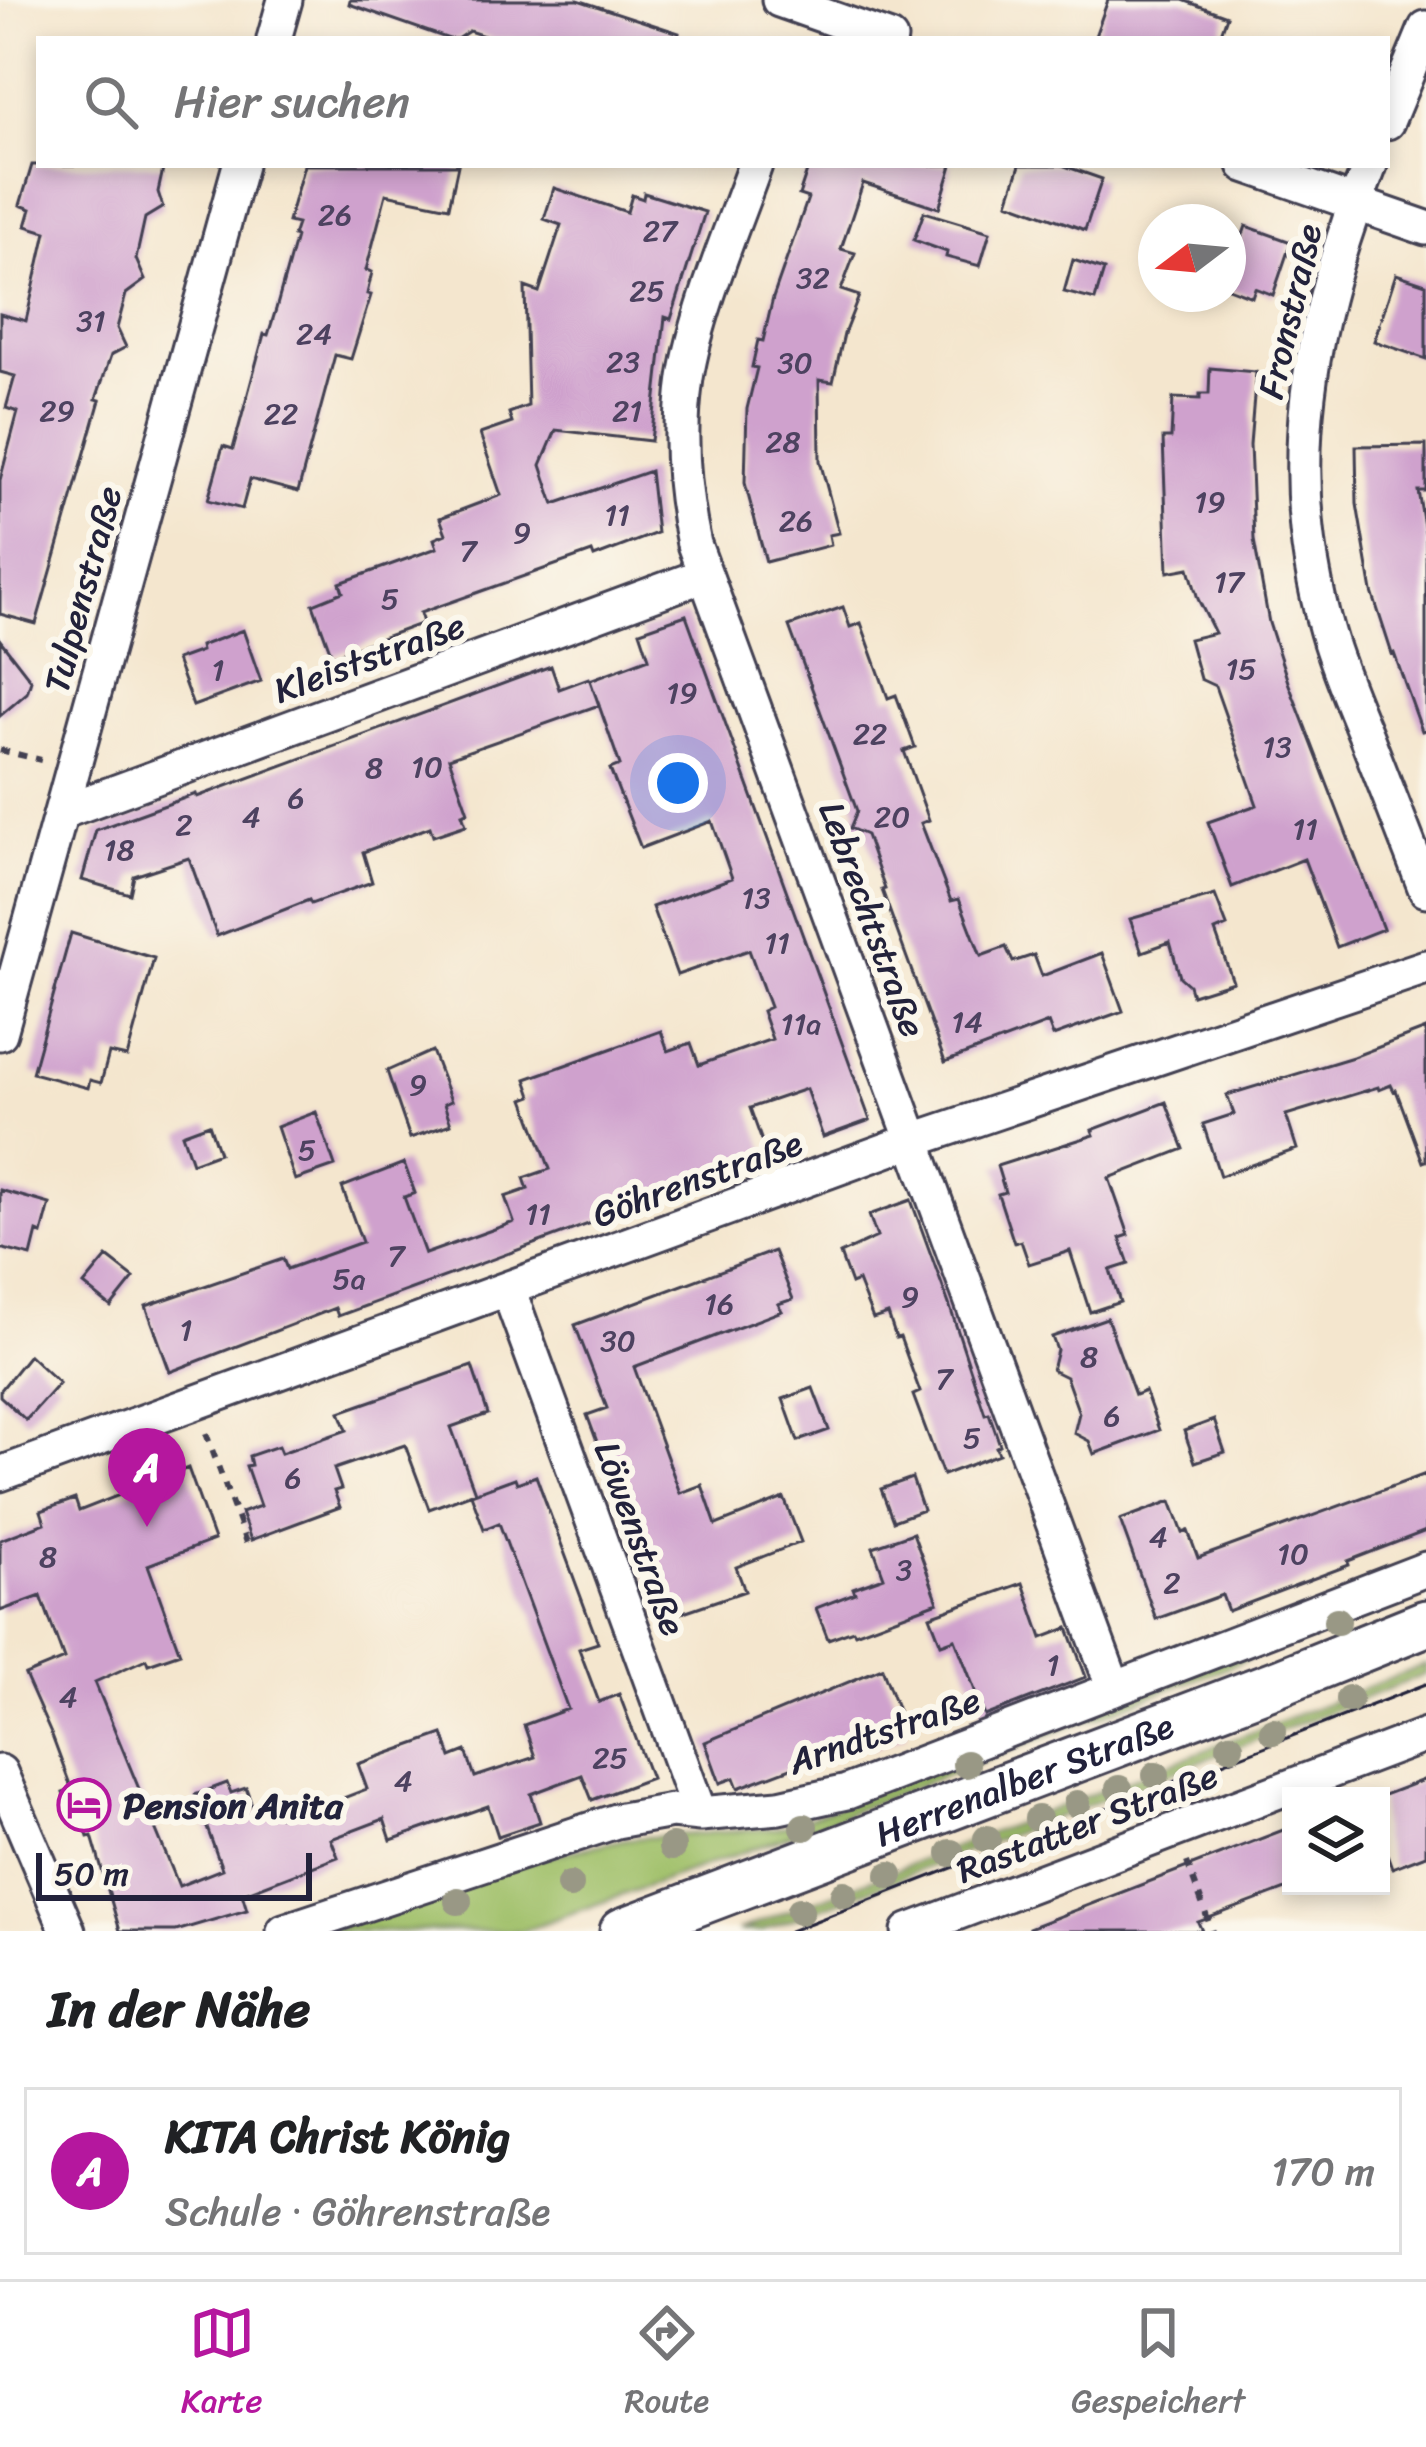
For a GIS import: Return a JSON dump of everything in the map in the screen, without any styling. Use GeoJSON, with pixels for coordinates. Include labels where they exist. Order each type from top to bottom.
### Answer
{"type":"FeatureCollection","features":[{"type":"Feature","properties":{"kind":"main road","name":"Herrenalber Straße"},"geometry":{"type":"LineString","coordinates":[[623,1931],[1426,1623]]}},
{"type":"Feature","properties":{"kind":"street"},"geometry":{"type":"LineString","coordinates":[[275,36],[285,0]]}},
{"type":"Feature","properties":{"kind":"street"},"geometry":{"type":"LineString","coordinates":[[800,12],[880,36]]}},
{"type":"Feature","properties":{"kind":"street"},"geometry":{"type":"LineString","coordinates":[[1390,115],[1426,28]]}},
{"type":"Feature","properties":{"kind":"street","name":"Tulpenstraße"},"geometry":{"type":"LineString","coordinates":[[0,1033],[239,168]]}},
{"type":"Feature","properties":{"kind":"street","name":"Lebrechtstraße"},"geometry":{"type":"LineString","coordinates":[[754,168],[687,375],[682,460],[686,506],[704,575],[1114,1689]]}},
{"type":"Feature","properties":{"kind":"street"},"geometry":{"type":"LineString","coordinates":[[1253,168],[1426,228]]}},
{"type":"Feature","properties":{"kind":"street","name":"Fronstraße"},"geometry":{"type":"LineString","coordinates":[[1369,168],[1312,350],[1304,420],[1307,521],[1327,632],[1426,890]]}},
{"type":"Feature","properties":{"kind":"street","name":"Kleiststraße"},"geometry":{"type":"LineString","coordinates":[[62,812],[704,575]]}},
{"type":"Feature","properties":{"kind":"street","name":"Göhrenstraße"},"geometry":{"type":"LineString","coordinates":[[0,1474],[914,1140],[1426,967]]}},
{"type":"Feature","properties":{"kind":"street","name":"Löwenstraße"},"geometry":{"type":"LineString","coordinates":[[508,1289],[700,1814]]}},
{"type":"Feature","properties":{"kind":"street","name":"Arndtstraße"},"geometry":{"type":"LineString","coordinates":[[284,1931],[616,1821],[672,1811],[700,1814],[779,1807],[847,1792],[1426,1569]]}},
{"type":"Feature","properties":{"kind":"street","name":"Rastatter Straße"},"geometry":{"type":"LineString","coordinates":[[909,1931],[1426,1735]]}},
{"type":"Feature","properties":{"kind":"street"},"geometry":{"type":"LineString","coordinates":[[0,1772],[68,1931]]}},
{"type":"Feature","properties":{"kind":"path"},"geometry":{"type":"LineString","coordinates":[[195,1403],[248,1548]]}},
{"type":"Feature","properties":{"kind":"path"},"geometry":{"type":"LineString","coordinates":[[1175,1831],[1212,1931]]}},
{"type":"Feature","properties":{"kind":"green space"},"geometry":{"type":"Polygon","coordinates":[[[1426,1580],[1426,1590],[780,1839],[521,1931],[323,1931],[540,1858],[625,1839],[790,1825],[1426,1580]]]}},
{"type":"Feature","properties":{"kind":"green space"},"geometry":{"type":"Polygon","coordinates":[[[1426,1665],[1426,1674],[761,1931],[738,1931],[1426,1665]]]}},
{"type":"Feature","properties":{"kind":"building"},"geometry":{"type":"Polygon","coordinates":[[[350,0],[578,0],[679,33],[484,36],[469,31],[462,36],[440,36],[349,4],[350,0]]]}},
{"type":"Feature","properties":{"kind":"building"},"geometry":{"type":"Polygon","coordinates":[[[1108,0],[1183,0],[1227,16],[1220,36],[1095,36],[1108,0]]]}},
{"type":"Feature","properties":{"kind":"building"},"geometry":{"type":"Polygon","coordinates":[[[32,165],[163,168],[158,192],[163,207],[145,218],[136,259],[145,280],[126,294],[117,328],[126,347],[111,355],[96,399],[100,400],[36,624],[0,614],[0,480],[18,412],[6,408],[15,376],[0,372],[0,314],[26,321],[46,232],[26,226],[31,209],[20,205],[32,165]]]}},
{"type":"Feature","properties":{"kind":"building"},"geometry":{"type":"Polygon","coordinates":[[[303,168],[457,168],[449,207],[386,194],[366,270],[372,272],[367,294],[371,295],[351,359],[335,355],[298,492],[250,479],[242,509],[208,500],[223,446],[233,449],[264,334],[268,335],[276,309],[296,237],[297,224],[288,222],[303,168]]]}},
{"type":"Feature","properties":{"kind":"building"},"geometry":{"type":"Polygon","coordinates":[[[808,168],[951,168],[939,208],[863,183],[841,249],[855,253],[841,290],[859,296],[833,382],[819,380],[820,461],[839,533],[829,535],[831,545],[766,562],[745,483],[747,409],[758,340],[763,341],[808,198],[799,195],[808,168]]]}},
{"type":"Feature","properties":{"kind":"building"},"geometry":{"type":"Polygon","coordinates":[[[1019,168],[1071,168],[1102,179],[1085,230],[1008,202],[1019,168]]]}},
{"type":"Feature","properties":{"kind":"building"},"geometry":{"type":"Polygon","coordinates":[[[554,188],[627,212],[632,195],[643,199],[644,193],[705,212],[671,319],[665,317],[651,441],[556,430],[541,465],[554,504],[650,471],[657,533],[420,613],[423,623],[332,656],[313,604],[343,592],[340,583],[437,548],[434,539],[446,534],[440,518],[501,495],[480,434],[512,423],[509,413],[528,406],[525,287],[539,292],[561,225],[544,219],[554,188]]]}},
{"type":"Feature","properties":{"kind":"building"},"geometry":{"type":"Polygon","coordinates":[[[924,212],[990,232],[980,266],[946,257],[947,252],[914,240],[924,212]]]}},
{"type":"Feature","properties":{"kind":"building"},"geometry":{"type":"Polygon","coordinates":[[[1246,226],[1291,242],[1273,295],[1255,288],[1252,297],[1246,295],[1246,226]]]}},
{"type":"Feature","properties":{"kind":"building"},"geometry":{"type":"Polygon","coordinates":[[[1073,260],[1104,270],[1095,300],[1064,292],[1073,260]]]}},
{"type":"Feature","properties":{"kind":"building"},"geometry":{"type":"Polygon","coordinates":[[[1396,274],[1426,284],[1426,359],[1374,341],[1396,274]]]}},
{"type":"Feature","properties":{"kind":"building"},"geometry":{"type":"Polygon","coordinates":[[[1210,368],[1256,372],[1250,445],[1254,540],[1269,623],[1383,929],[1337,947],[1304,859],[1232,887],[1208,822],[1257,805],[1215,686],[1200,679],[1189,639],[1215,633],[1189,568],[1168,572],[1163,438],[1171,438],[1173,398],[1200,399],[1200,394],[1209,394],[1210,368]]]}},
{"type":"Feature","properties":{"kind":"building"},"geometry":{"type":"Polygon","coordinates":[[[1426,445],[1426,491],[1418,491],[1426,538],[1426,730],[1422,731],[1372,592],[1357,504],[1356,446],[1426,445]]]}},
{"type":"Feature","properties":{"kind":"building"},"geometry":{"type":"Polygon","coordinates":[[[843,607],[850,627],[861,623],[888,698],[896,695],[915,747],[904,751],[929,820],[921,823],[951,901],[959,899],[981,956],[1006,947],[1013,962],[1034,955],[1042,976],[1102,953],[1123,1011],[1053,1036],[1048,1023],[945,1062],[866,835],[850,828],[857,811],[789,626],[843,607]]]}},
{"type":"Feature","properties":{"kind":"building"},"geometry":{"type":"Polygon","coordinates":[[[686,615],[870,1120],[823,1137],[806,1089],[750,1108],[768,1158],[338,1316],[335,1308],[170,1372],[146,1306],[283,1259],[287,1269],[362,1242],[342,1187],[404,1163],[415,1193],[404,1197],[425,1254],[514,1222],[505,1197],[528,1189],[524,1178],[550,1169],[524,1099],[532,1096],[526,1079],[661,1031],[668,1051],[691,1043],[699,1065],[772,1039],[762,1011],[770,1007],[749,950],[677,975],[652,907],[732,878],[712,821],[641,848],[610,769],[620,765],[590,680],[649,658],[640,631],[686,615]]]}},
{"type":"Feature","properties":{"kind":"building"},"geometry":{"type":"Polygon","coordinates":[[[243,630],[261,681],[193,706],[176,660],[243,630]]]}},
{"type":"Feature","properties":{"kind":"building"},"geometry":{"type":"Polygon","coordinates":[[[0,640],[31,680],[27,693],[0,716],[0,640]]]}},
{"type":"Feature","properties":{"kind":"building"},"geometry":{"type":"Polygon","coordinates":[[[551,666],[559,689],[589,678],[599,705],[449,758],[468,812],[462,814],[466,825],[433,836],[430,827],[363,852],[372,882],[311,904],[309,900],[217,936],[189,858],[134,876],[130,894],[82,880],[96,830],[551,666]]]}},
{"type":"Feature","properties":{"kind":"building"},"geometry":{"type":"Polygon","coordinates":[[[1215,895],[1227,926],[1215,931],[1233,982],[1192,995],[1180,977],[1170,942],[1142,952],[1130,919],[1215,895]]]}},
{"type":"Feature","properties":{"kind":"building"},"geometry":{"type":"Polygon","coordinates":[[[71,933],[154,958],[127,1057],[109,1053],[101,1083],[90,1080],[88,1088],[32,1073],[71,933]]]}},
{"type":"Feature","properties":{"kind":"building"},"geometry":{"type":"Polygon","coordinates":[[[1426,1029],[1426,1161],[1391,1085],[1286,1115],[1297,1149],[1220,1176],[1203,1124],[1234,1114],[1227,1095],[1426,1029]]]}},
{"type":"Feature","properties":{"kind":"building"},"geometry":{"type":"Polygon","coordinates":[[[432,1051],[451,1101],[444,1104],[451,1124],[410,1138],[387,1071],[432,1051]]]}},
{"type":"Feature","properties":{"kind":"building"},"geometry":{"type":"Polygon","coordinates":[[[1166,1102],[1184,1149],[1109,1178],[1129,1235],[1120,1238],[1129,1264],[1110,1270],[1120,1302],[1090,1312],[1070,1251],[1029,1264],[1021,1241],[1014,1243],[998,1194],[1005,1192],[997,1166],[1094,1135],[1092,1130],[1166,1102]]]}},
{"type":"Feature","properties":{"kind":"building"},"geometry":{"type":"Polygon","coordinates":[[[316,1112],[335,1166],[295,1180],[277,1127],[316,1112]]]}},
{"type":"Feature","properties":{"kind":"building"},"geometry":{"type":"Polygon","coordinates":[[[209,1124],[219,1153],[192,1163],[182,1134],[209,1124]]]}},
{"type":"Feature","properties":{"kind":"building"},"geometry":{"type":"Polygon","coordinates":[[[0,1190],[50,1204],[31,1256],[0,1248],[0,1190]]]}},
{"type":"Feature","properties":{"kind":"building"},"geometry":{"type":"Polygon","coordinates":[[[911,1200],[1000,1445],[996,1447],[999,1454],[943,1475],[913,1395],[920,1392],[900,1337],[896,1338],[888,1314],[873,1319],[858,1281],[851,1284],[840,1254],[877,1237],[869,1215],[911,1200]]]}},
{"type":"Feature","properties":{"kind":"building"},"geometry":{"type":"Polygon","coordinates":[[[774,1251],[793,1299],[778,1304],[782,1311],[634,1367],[680,1493],[702,1485],[716,1525],[784,1498],[801,1542],[736,1567],[745,1591],[663,1619],[587,1415],[607,1408],[575,1325],[774,1251]]]}},
{"type":"Feature","properties":{"kind":"building"},"geometry":{"type":"Polygon","coordinates":[[[107,1257],[134,1278],[111,1307],[84,1285],[107,1257]]]}},
{"type":"Feature","properties":{"kind":"building"},"geometry":{"type":"Polygon","coordinates":[[[1107,1318],[1135,1395],[1145,1391],[1159,1430],[1094,1454],[1089,1441],[1074,1433],[1079,1413],[1066,1377],[1052,1370],[1057,1350],[1052,1337],[1107,1318]]]}},
{"type":"Feature","properties":{"kind":"building"},"geometry":{"type":"Polygon","coordinates":[[[29,1355],[59,1383],[26,1420],[0,1391],[29,1355]]]}},
{"type":"Feature","properties":{"kind":"building"},"geometry":{"type":"Polygon","coordinates":[[[472,1366],[488,1414],[451,1427],[475,1492],[429,1509],[405,1445],[334,1469],[341,1489],[334,1491],[340,1507],[251,1540],[241,1513],[260,1506],[246,1466],[251,1465],[249,1456],[278,1446],[281,1453],[347,1430],[340,1412],[472,1366]]]}},
{"type":"Feature","properties":{"kind":"building"},"geometry":{"type":"Polygon","coordinates":[[[813,1388],[829,1430],[798,1441],[783,1399],[813,1388]]]}},
{"type":"Feature","properties":{"kind":"building"},"geometry":{"type":"Polygon","coordinates":[[[1214,1420],[1225,1452],[1195,1462],[1184,1431],[1214,1420]]]}},
{"type":"Feature","properties":{"kind":"building"},"geometry":{"type":"Polygon","coordinates":[[[188,1468],[214,1540],[148,1565],[180,1653],[148,1664],[146,1659],[95,1682],[179,1886],[222,1869],[195,1795],[227,1783],[231,1793],[246,1788],[256,1816],[276,1808],[279,1816],[295,1810],[297,1816],[367,1789],[358,1764],[443,1734],[451,1757],[466,1751],[475,1777],[535,1757],[524,1725],[568,1709],[499,1523],[484,1529],[471,1494],[515,1478],[517,1483],[536,1476],[598,1643],[579,1649],[599,1702],[619,1694],[651,1778],[592,1800],[582,1775],[531,1794],[540,1822],[498,1836],[488,1806],[391,1840],[384,1819],[331,1839],[338,1857],[242,1894],[247,1910],[176,1931],[120,1931],[92,1836],[88,1837],[83,1821],[74,1824],[63,1793],[72,1790],[25,1675],[64,1659],[41,1596],[0,1611],[0,1540],[45,1523],[41,1511],[75,1499],[79,1511],[188,1468]]]}},
{"type":"Feature","properties":{"kind":"building"},"geometry":{"type":"Polygon","coordinates":[[[1426,1474],[1426,1531],[1228,1611],[1222,1595],[1156,1619],[1120,1520],[1171,1501],[1198,1558],[1426,1474]]]}},
{"type":"Feature","properties":{"kind":"building"},"geometry":{"type":"Polygon","coordinates":[[[912,1478],[923,1510],[893,1521],[881,1489],[912,1478]]]}},
{"type":"Feature","properties":{"kind":"building"},"geometry":{"type":"Polygon","coordinates":[[[913,1533],[938,1602],[828,1639],[816,1608],[884,1577],[873,1547],[913,1533]]]}},
{"type":"Feature","properties":{"kind":"building"},"geometry":{"type":"Polygon","coordinates":[[[1023,1583],[1042,1638],[1068,1628],[1086,1677],[985,1716],[955,1639],[941,1644],[930,1616],[1023,1583]]]}},
{"type":"Feature","properties":{"kind":"building"},"geometry":{"type":"Polygon","coordinates":[[[882,1668],[907,1734],[871,1748],[867,1739],[738,1788],[734,1778],[720,1783],[705,1742],[882,1668]]]}},
{"type":"Feature","properties":{"kind":"building"},"geometry":{"type":"Polygon","coordinates":[[[1426,1779],[1426,1855],[1392,1868],[1390,1862],[1390,1793],[1426,1779]]]}},
{"type":"Feature","properties":{"kind":"building"},"geometry":{"type":"Polygon","coordinates":[[[1282,1830],[1282,1890],[1198,1922],[1202,1931],[1029,1928],[1282,1830]]]}},
{"type":"Feature","properties":{"kind":"tram line"},"geometry":{"type":"LineString","coordinates":[[790,1931],[1426,1684]]}},
{"type":"Feature","properties":{"kind":"place","name":"KITA Christ König"},"geometry":{"type":"Point","coordinates":[147,1527]}},
{"type":"Feature","properties":{"kind":"place","name":"Pension Anita"},"geometry":{"type":"Point","coordinates":[84,1805]}}]}
